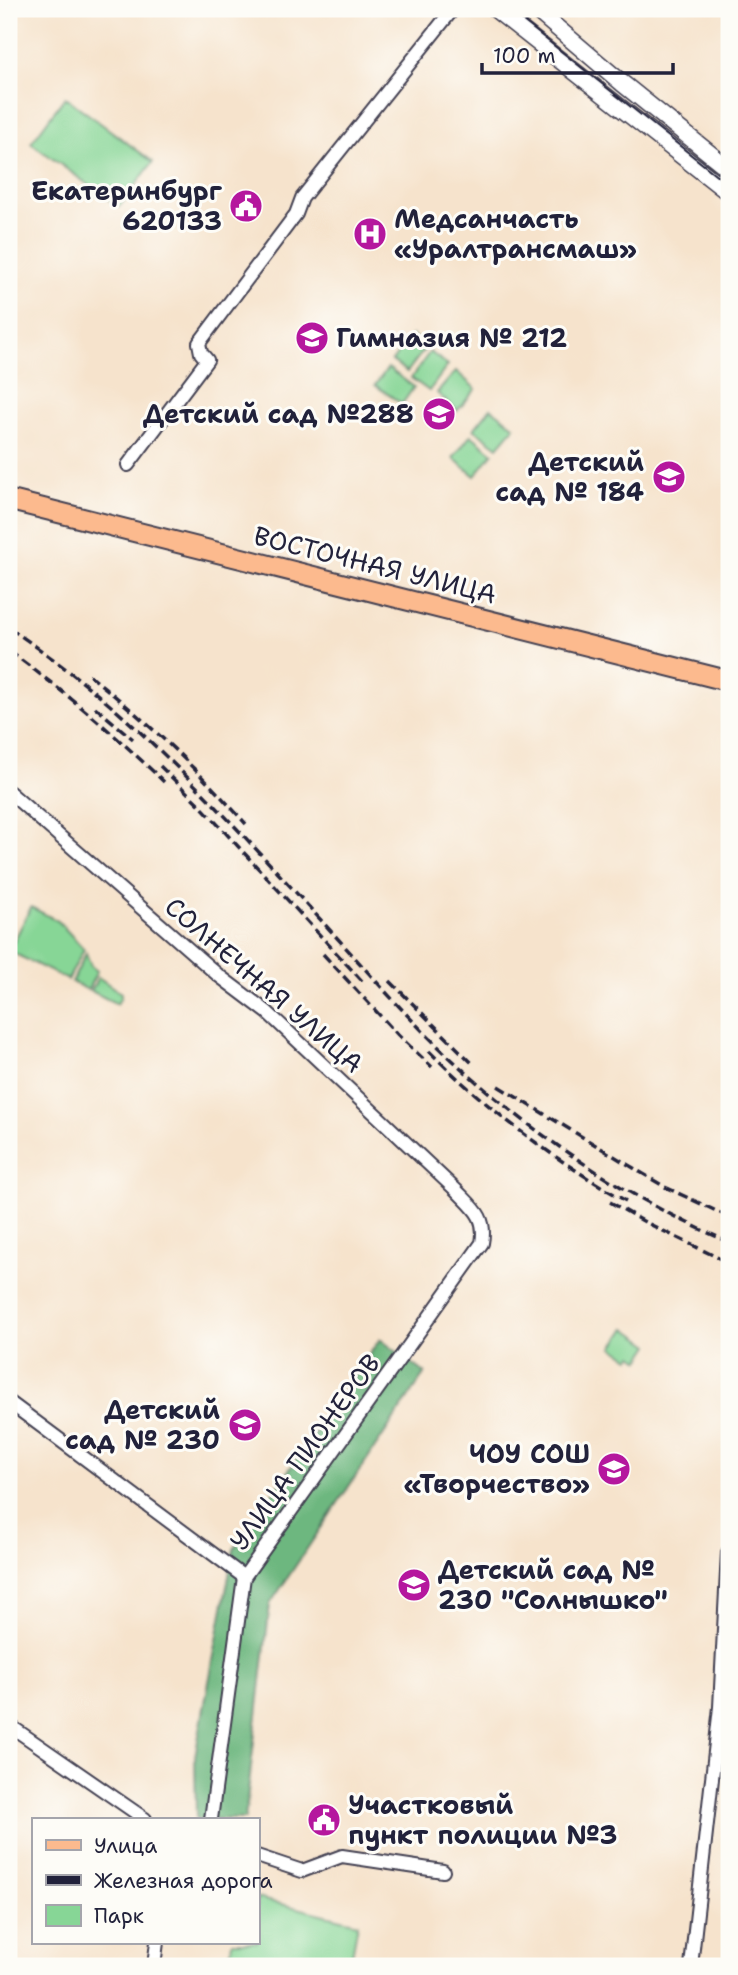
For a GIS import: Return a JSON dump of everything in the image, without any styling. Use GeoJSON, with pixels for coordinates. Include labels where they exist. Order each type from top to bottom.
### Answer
{"type":"FeatureCollection","features":[{"type":"Feature","properties":{"kind":"main road","name":"ВОСТОЧНАЯ УЛИЦА"},"geometry":{"type":"LineString","coordinates":[[9,500],[729,681]]}},
{"type":"Feature","properties":{"kind":"street"},"geometry":{"type":"LineString","coordinates":[[128,465],[207,360],[201,353],[199,343],[296,214],[302,198],[453,9]]}},
{"type":"Feature","properties":{"kind":"street"},"geometry":{"type":"LineString","coordinates":[[495,9],[729,193]]}},
{"type":"Feature","properties":{"kind":"street"},"geometry":{"type":"LineString","coordinates":[[534,9],[729,169]]}},
{"type":"Feature","properties":{"kind":"street","name":"СОЛНЕЧНАЯ УЛИЦА"},"geometry":{"type":"LineString","coordinates":[[9,792],[218,975],[267,1012],[456,1190],[482,1219]]}},
{"type":"Feature","properties":{"kind":"street","name":"УЛИЦА ПИОНЕРОВ"},"geometry":{"type":"LineString","coordinates":[[211,1818],[244,1577],[482,1243],[482,1219]]}},
{"type":"Feature","properties":{"kind":"street"},"geometry":{"type":"LineString","coordinates":[[9,1402],[244,1577]]}},
{"type":"Feature","properties":{"kind":"street"},"geometry":{"type":"LineString","coordinates":[[691,1966],[720,1707],[728,1552]]}},
{"type":"Feature","properties":{"kind":"street"},"geometry":{"type":"LineString","coordinates":[[9,1724],[144,1818]]}},
{"type":"Feature","properties":{"kind":"street"},"geometry":{"type":"LineString","coordinates":[[259,1857],[302,1871],[342,1856],[443,1871]]}},
{"type":"Feature","properties":{"kind":"street"},"geometry":{"type":"LineString","coordinates":[[154,1966],[157,1944]]}},
{"type":"Feature","properties":{"kind":"green space"},"geometry":{"type":"Polygon","coordinates":[[[65,97],[153,162],[119,207],[31,143],[65,97]]]}},
{"type":"Feature","properties":{"kind":"green space"},"geometry":{"type":"Polygon","coordinates":[[[412,335],[427,346],[407,372],[392,361],[412,335]]]}},
{"type":"Feature","properties":{"kind":"green space"},"geometry":{"type":"Polygon","coordinates":[[[430,352],[448,365],[429,391],[411,378],[430,352]]]}},
{"type":"Feature","properties":{"kind":"green space"},"geometry":{"type":"Polygon","coordinates":[[[388,368],[414,387],[402,404],[375,385],[388,368]]]}},
{"type":"Feature","properties":{"kind":"green space"},"geometry":{"type":"Polygon","coordinates":[[[456,371],[476,389],[457,411],[437,393],[456,371]]]}},
{"type":"Feature","properties":{"kind":"green space"},"geometry":{"type":"Polygon","coordinates":[[[491,408],[515,427],[498,447],[474,429],[491,408]]]}},
{"type":"Feature","properties":{"kind":"green space"},"geometry":{"type":"Polygon","coordinates":[[[471,435],[493,453],[475,476],[453,458],[471,435]]]}},
{"type":"Feature","properties":{"kind":"green space"},"geometry":{"type":"Polygon","coordinates":[[[31,907],[58,921],[84,949],[68,980],[9,951],[31,907]]]}},
{"type":"Feature","properties":{"kind":"green space"},"geometry":{"type":"Polygon","coordinates":[[[86,953],[91,966],[97,971],[88,990],[72,982],[86,953]]]}},
{"type":"Feature","properties":{"kind":"green space"},"geometry":{"type":"Polygon","coordinates":[[[98,977],[121,993],[117,1004],[91,991],[98,977]]]}},
{"type":"Feature","properties":{"kind":"green space"},"geometry":{"type":"Polygon","coordinates":[[[626,1328],[650,1345],[640,1360],[633,1355],[630,1358],[613,1347],[626,1328]]]}},
{"type":"Feature","properties":{"kind":"green space"},"geometry":{"type":"Polygon","coordinates":[[[380,1339],[425,1373],[270,1604],[245,1818],[196,1818],[195,1756],[234,1549],[380,1339]]]}},
{"type":"Feature","properties":{"kind":"green space"},"geometry":{"type":"Polygon","coordinates":[[[259,1898],[358,1923],[350,1966],[229,1966],[232,1944],[259,1944],[259,1898]]]}},
{"type":"Feature","properties":{"kind":"tram line"},"geometry":{"type":"LineString","coordinates":[[508,9],[729,185]]}},
{"type":"Feature","properties":{"kind":"railway"},"geometry":{"type":"LineString","coordinates":[[9,628],[100,696],[142,734],[223,814],[406,1013],[479,1084],[546,1137],[616,1184],[691,1225],[729,1242]]}},
{"type":"Feature","properties":{"kind":"railway"},"geometry":{"type":"LineString","coordinates":[[9,651],[89,713],[164,782]]}},
{"type":"Feature","properties":{"kind":"railway"},"geometry":{"type":"LineString","coordinates":[[89,675],[171,746],[246,824]]}},
{"type":"Feature","properties":{"kind":"railway"},"geometry":{"type":"LineString","coordinates":[[95,707],[133,739]]}},
{"type":"Feature","properties":{"kind":"railway"},"geometry":{"type":"LineString","coordinates":[[160,766],[199,804],[364,983]]}},
{"type":"Feature","properties":{"kind":"railway"},"geometry":{"type":"LineString","coordinates":[[323,954],[398,1035],[432,1067]]}},
{"type":"Feature","properties":{"kind":"railway"},"geometry":{"type":"LineString","coordinates":[[390,981],[472,1063]]}},
{"type":"Feature","properties":{"kind":"railway"},"geometry":{"type":"LineString","coordinates":[[429,1051],[474,1093],[522,1132],[626,1201]]}},
{"type":"Feature","properties":{"kind":"railway"},"geometry":{"type":"LineString","coordinates":[[498,1086],[665,1187],[729,1217]]}},
{"type":"Feature","properties":{"kind":"railway"},"geometry":{"type":"LineString","coordinates":[[610,1202],[729,1263]]}},
{"type":"Feature","properties":{"kind":"place","name":"Екатеринбург 620133"},"geometry":{"type":"Point","coordinates":[246,206]}},
{"type":"Feature","properties":{"kind":"place","name":"Медсанчасть «Уралтрансмаш»"},"geometry":{"type":"Point","coordinates":[370,234]}},
{"type":"Feature","properties":{"kind":"place","name":"Гимназия № 212"},"geometry":{"type":"Point","coordinates":[312,338]}},
{"type":"Feature","properties":{"kind":"place","name":"Детский сад №288"},"geometry":{"type":"Point","coordinates":[439,414]}},
{"type":"Feature","properties":{"kind":"place","name":"Детский сад № 184"},"geometry":{"type":"Point","coordinates":[669,477]}},
{"type":"Feature","properties":{"kind":"place","name":"Детский сад № 230"},"geometry":{"type":"Point","coordinates":[245,1425]}},
{"type":"Feature","properties":{"kind":"place","name":"ЧОУ СОШ «Творчество»"},"geometry":{"type":"Point","coordinates":[614,1469]}},
{"type":"Feature","properties":{"kind":"place","name":"Детский сад № 230 \"Солнышко\""},"geometry":{"type":"Point","coordinates":[414,1585]}},
{"type":"Feature","properties":{"kind":"place","name":"Участковый пункт полиции №3"},"geometry":{"type":"Point","coordinates":[324,1820]}}]}
